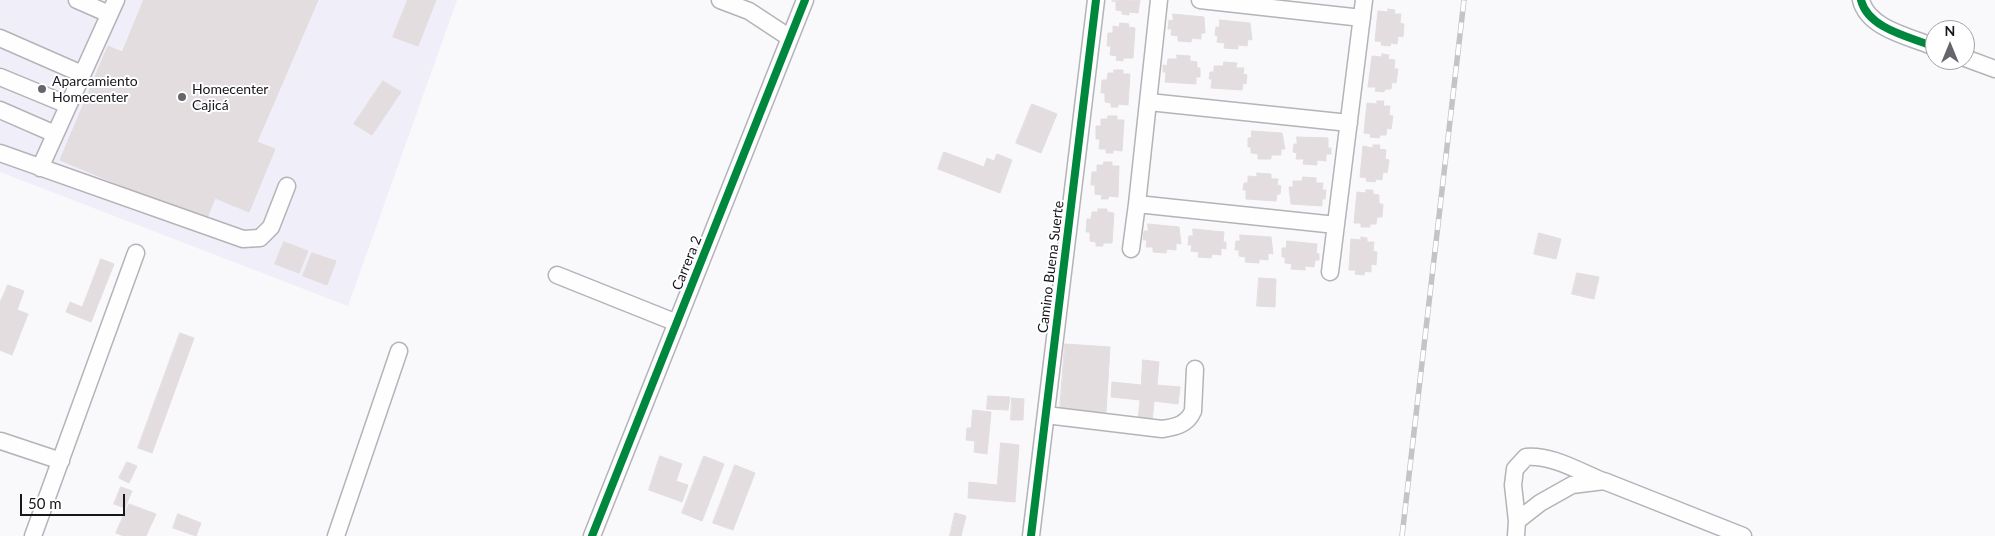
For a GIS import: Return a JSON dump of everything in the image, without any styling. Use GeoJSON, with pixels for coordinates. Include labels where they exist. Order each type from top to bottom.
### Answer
{"type":"FeatureCollection","features":[{"type":"Feature","properties":{"kind":"street"},"geometry":{"type":"LineString","coordinates":[[40,168],[112,7],[77,0]]}},
{"type":"Feature","properties":{"kind":"street"},"geometry":{"type":"LineString","coordinates":[[720,0],[749,11],[790,38]]}},
{"type":"Feature","properties":{"kind":"street","name":"Carrera 2"},"geometry":{"type":"LineString","coordinates":[[592,536],[805,0]]}},
{"type":"Feature","properties":{"kind":"street","name":"Camino Buena Suerte"},"geometry":{"type":"LineString","coordinates":[[1031,536],[1096,0]]}},
{"type":"Feature","properties":{"kind":"street"},"geometry":{"type":"LineString","coordinates":[[1131,249],[1159,0]]}},
{"type":"Feature","properties":{"kind":"street"},"geometry":{"type":"LineString","coordinates":[[1200,0],[1362,18]]}},
{"type":"Feature","properties":{"kind":"street"},"geometry":{"type":"LineString","coordinates":[[1330,272],[1364,0]]}},
{"type":"Feature","properties":{"kind":"street"},"geometry":{"type":"LineString","coordinates":[[1862,0],[1863,8],[1888,29],[1925,43]]}},
{"type":"Feature","properties":{"kind":"street"},"geometry":{"type":"LineString","coordinates":[[0,38],[82,74]]}},
{"type":"Feature","properties":{"kind":"street"},"geometry":{"type":"LineString","coordinates":[[1975,62],[1995,70]]}},
{"type":"Feature","properties":{"kind":"street"},"geometry":{"type":"LineString","coordinates":[[0,77],[68,105]]}},
{"type":"Feature","properties":{"kind":"street"},"geometry":{"type":"LineString","coordinates":[[1149,102],[1349,123]]}},
{"type":"Feature","properties":{"kind":"street"},"geometry":{"type":"LineString","coordinates":[[0,110],[55,134]]}},
{"type":"Feature","properties":{"kind":"street"},"geometry":{"type":"LineString","coordinates":[[0,153],[244,239],[260,238],[271,227],[287,186]]}},
{"type":"Feature","properties":{"kind":"street"},"geometry":{"type":"LineString","coordinates":[[1137,204],[1336,225]]}},
{"type":"Feature","properties":{"kind":"street"},"geometry":{"type":"LineString","coordinates":[[33,536],[136,253]]}},
{"type":"Feature","properties":{"kind":"street"},"geometry":{"type":"LineString","coordinates":[[557,275],[677,323]]}},
{"type":"Feature","properties":{"kind":"street"},"geometry":{"type":"LineString","coordinates":[[336,536],[399,351]]}},
{"type":"Feature","properties":{"kind":"street"},"geometry":{"type":"LineString","coordinates":[[1046,415],[1162,429],[1180,426],[1190,418],[1193,411],[1195,369]]}},
{"type":"Feature","properties":{"kind":"street"},"geometry":{"type":"LineString","coordinates":[[1,441],[61,461]]}},
{"type":"Feature","properties":{"kind":"street"},"geometry":{"type":"LineString","coordinates":[[1516,528],[1513,485],[1515,468],[1526,457],[1540,456],[1743,536]]}},
{"type":"Feature","properties":{"kind":"street"},"geometry":{"type":"LineString","coordinates":[[1516,528],[1540,503],[1572,485],[1604,481]]}},
{"type":"Feature","properties":{"kind":"shaded area"},"geometry":{"type":"Polygon","coordinates":[[[0,0],[457,0],[348,306],[0,172],[0,0]]]}},
{"type":"Feature","properties":{"kind":"building","name":"Homecenter Cajicá"},"geometry":{"type":"Polygon","coordinates":[[[144,0],[318,0],[257,142],[275,149],[249,212],[215,198],[206,221],[60,160],[108,46],[122,52],[144,0]]]}},
{"type":"Feature","properties":{"kind":"building"},"geometry":{"type":"Polygon","coordinates":[[[408,0],[436,0],[418,46],[393,37],[408,0]]]}},
{"type":"Feature","properties":{"kind":"building"},"geometry":{"type":"Polygon","coordinates":[[[1140,0],[1138,13],[1129,12],[1129,15],[1122,14],[1122,11],[1116,10],[1116,1],[1112,1],[1140,0]]]}},
{"type":"Feature","properties":{"kind":"building"},"geometry":{"type":"Polygon","coordinates":[[[1388,9],[1395,10],[1394,14],[1401,14],[1400,23],[1404,24],[1403,37],[1398,36],[1397,44],[1391,43],[1390,46],[1381,45],[1382,42],[1375,41],[1378,11],[1388,12],[1388,9]]]}},
{"type":"Feature","properties":{"kind":"building"},"geometry":{"type":"Polygon","coordinates":[[[1173,14],[1204,17],[1205,33],[1201,33],[1201,39],[1192,38],[1191,42],[1178,41],[1178,36],[1171,35],[1172,29],[1168,29],[1169,20],[1173,21],[1173,14]]]}},
{"type":"Feature","properties":{"kind":"building"},"geometry":{"type":"Polygon","coordinates":[[[1220,20],[1250,23],[1252,40],[1248,39],[1247,46],[1238,45],[1238,49],[1224,48],[1225,43],[1217,42],[1218,36],[1215,35],[1216,27],[1219,27],[1220,20]]]}},
{"type":"Feature","properties":{"kind":"building"},"geometry":{"type":"Polygon","coordinates":[[[1120,23],[1129,24],[1128,27],[1135,28],[1133,58],[1123,58],[1123,61],[1116,60],[1117,56],[1110,55],[1111,46],[1107,46],[1108,33],[1113,33],[1113,26],[1119,27],[1120,23]]]}},
{"type":"Feature","properties":{"kind":"building"},"geometry":{"type":"Polygon","coordinates":[[[1382,54],[1389,55],[1388,59],[1395,60],[1394,69],[1398,69],[1396,83],[1392,82],[1391,89],[1385,89],[1384,92],[1375,91],[1376,87],[1368,87],[1372,56],[1382,57],[1382,54]]]}},
{"type":"Feature","properties":{"kind":"building"},"geometry":{"type":"Polygon","coordinates":[[[1177,55],[1190,56],[1190,61],[1197,62],[1197,68],[1200,68],[1200,77],[1196,77],[1196,84],[1165,82],[1166,72],[1163,72],[1163,65],[1167,66],[1168,59],[1177,59],[1177,55]]]}},
{"type":"Feature","properties":{"kind":"building"},"geometry":{"type":"Polygon","coordinates":[[[1224,62],[1237,63],[1236,68],[1244,68],[1243,74],[1247,75],[1246,84],[1243,83],[1242,90],[1211,88],[1212,79],[1209,79],[1210,72],[1214,72],[1214,66],[1223,66],[1224,62]]]}},
{"type":"Feature","properties":{"kind":"building"},"geometry":{"type":"Polygon","coordinates":[[[1114,70],[1123,70],[1123,74],[1130,74],[1128,105],[1118,104],[1118,107],[1111,107],[1111,103],[1105,102],[1105,93],[1101,93],[1102,80],[1107,80],[1108,73],[1114,73],[1114,70]]]}},
{"type":"Feature","properties":{"kind":"building"},"geometry":{"type":"Polygon","coordinates":[[[383,81],[401,92],[372,135],[354,124],[383,81]]]}},
{"type":"Feature","properties":{"kind":"building"},"geometry":{"type":"Polygon","coordinates":[[[1377,101],[1384,101],[1383,106],[1390,106],[1389,115],[1393,116],[1391,129],[1387,128],[1386,135],[1380,135],[1379,138],[1370,137],[1371,134],[1364,133],[1367,103],[1377,104],[1377,101]]]}},
{"type":"Feature","properties":{"kind":"building"},"geometry":{"type":"Polygon","coordinates":[[[1032,104],[1057,114],[1041,153],[1016,143],[1032,104]]]}},
{"type":"Feature","properties":{"kind":"building"},"geometry":{"type":"Polygon","coordinates":[[[1108,116],[1117,116],[1117,120],[1124,120],[1122,151],[1113,150],[1113,153],[1106,153],[1106,149],[1099,149],[1100,139],[1096,139],[1096,126],[1101,126],[1101,119],[1108,119],[1108,116]]]}},
{"type":"Feature","properties":{"kind":"building"},"geometry":{"type":"Polygon","coordinates":[[[1252,131],[1282,133],[1285,149],[1281,149],[1281,155],[1271,155],[1271,159],[1258,159],[1258,154],[1251,153],[1251,147],[1248,147],[1248,138],[1251,138],[1252,131]]]}},
{"type":"Feature","properties":{"kind":"building"},"geometry":{"type":"Polygon","coordinates":[[[1297,137],[1328,138],[1328,148],[1331,148],[1331,154],[1326,154],[1326,161],[1317,160],[1317,165],[1303,164],[1304,159],[1296,159],[1297,153],[1293,152],[1294,144],[1297,144],[1297,137]]]}},
{"type":"Feature","properties":{"kind":"building"},"geometry":{"type":"Polygon","coordinates":[[[1373,145],[1380,145],[1379,149],[1386,150],[1385,159],[1389,160],[1387,173],[1383,172],[1382,180],[1376,179],[1375,182],[1366,181],[1367,178],[1360,177],[1363,146],[1373,148],[1373,145]]]}},
{"type":"Feature","properties":{"kind":"building"},"geometry":{"type":"Polygon","coordinates":[[[944,152],[984,167],[987,158],[994,161],[997,154],[1012,160],[1000,193],[938,169],[944,152]]]}},
{"type":"Feature","properties":{"kind":"building"},"geometry":{"type":"Polygon","coordinates":[[[1104,162],[1112,162],[1112,166],[1119,166],[1118,197],[1109,196],[1108,199],[1101,199],[1102,195],[1095,194],[1095,185],[1091,185],[1092,172],[1097,172],[1097,165],[1103,165],[1104,162]]]}},
{"type":"Feature","properties":{"kind":"building"},"geometry":{"type":"Polygon","coordinates":[[[1257,173],[1271,174],[1271,179],[1278,179],[1277,185],[1281,186],[1280,194],[1277,194],[1276,201],[1246,199],[1246,190],[1243,190],[1244,183],[1248,183],[1248,176],[1257,177],[1257,173]]]}},
{"type":"Feature","properties":{"kind":"building"},"geometry":{"type":"Polygon","coordinates":[[[1303,177],[1316,178],[1316,183],[1323,183],[1322,190],[1326,190],[1325,199],[1322,199],[1322,206],[1291,204],[1289,187],[1293,187],[1293,181],[1302,181],[1303,177]]]}},
{"type":"Feature","properties":{"kind":"building"},"geometry":{"type":"Polygon","coordinates":[[[1366,190],[1373,190],[1373,194],[1379,195],[1379,204],[1383,204],[1382,217],[1377,217],[1376,224],[1370,224],[1370,227],[1361,227],[1361,223],[1354,223],[1357,192],[1366,193],[1366,190]]]}},
{"type":"Feature","properties":{"kind":"building"},"geometry":{"type":"Polygon","coordinates":[[[1098,209],[1107,209],[1107,212],[1114,213],[1112,243],[1103,243],[1103,246],[1096,246],[1096,242],[1090,241],[1090,232],[1086,232],[1087,219],[1091,219],[1092,212],[1098,212],[1098,209]]]}},
{"type":"Feature","properties":{"kind":"building"},"geometry":{"type":"Polygon","coordinates":[[[1148,224],[1179,227],[1181,244],[1176,243],[1176,250],[1167,249],[1166,253],[1153,252],[1153,247],[1146,247],[1147,240],[1143,240],[1144,231],[1148,231],[1148,224]]]}},
{"type":"Feature","properties":{"kind":"building"},"geometry":{"type":"Polygon","coordinates":[[[1193,229],[1224,232],[1223,242],[1226,242],[1226,249],[1221,248],[1221,255],[1212,254],[1211,258],[1198,257],[1199,252],[1191,251],[1192,245],[1188,245],[1189,236],[1193,236],[1193,229]]]}},
{"type":"Feature","properties":{"kind":"building"},"geometry":{"type":"Polygon","coordinates":[[[1539,233],[1561,239],[1556,259],[1534,254],[1539,233]]]}},
{"type":"Feature","properties":{"kind":"building"},"geometry":{"type":"Polygon","coordinates":[[[1240,235],[1271,237],[1273,254],[1268,253],[1268,260],[1259,259],[1259,263],[1245,262],[1246,257],[1239,256],[1239,250],[1235,250],[1236,241],[1240,241],[1240,235]]]}},
{"type":"Feature","properties":{"kind":"building"},"geometry":{"type":"Polygon","coordinates":[[[1361,237],[1367,238],[1367,242],[1374,242],[1373,251],[1377,252],[1376,265],[1371,264],[1371,272],[1365,271],[1364,275],[1355,274],[1356,270],[1349,270],[1351,239],[1361,240],[1361,237]]]}},
{"type":"Feature","properties":{"kind":"building"},"geometry":{"type":"Polygon","coordinates":[[[1287,241],[1317,244],[1316,253],[1319,254],[1319,260],[1315,260],[1314,267],[1305,266],[1305,270],[1291,269],[1292,264],[1285,263],[1285,257],[1282,257],[1282,248],[1286,248],[1287,241]]]}},
{"type":"Feature","properties":{"kind":"building"},"geometry":{"type":"Polygon","coordinates":[[[284,242],[308,251],[299,273],[275,264],[284,242]]]}},
{"type":"Feature","properties":{"kind":"building"},"geometry":{"type":"Polygon","coordinates":[[[312,253],[336,261],[327,285],[303,276],[312,253]]]}},
{"type":"Feature","properties":{"kind":"building"},"geometry":{"type":"Polygon","coordinates":[[[101,259],[114,264],[91,322],[66,312],[70,302],[82,307],[101,259]]]}},
{"type":"Feature","properties":{"kind":"building"},"geometry":{"type":"Polygon","coordinates":[[[1577,273],[1599,277],[1594,299],[1572,294],[1577,273]]]}},
{"type":"Feature","properties":{"kind":"building"},"geometry":{"type":"Polygon","coordinates":[[[1259,278],[1276,279],[1275,307],[1257,306],[1259,278]]]}},
{"type":"Feature","properties":{"kind":"building"},"geometry":{"type":"Polygon","coordinates":[[[8,285],[24,291],[17,310],[28,314],[12,355],[0,350],[0,303],[8,285]]]}},
{"type":"Feature","properties":{"kind":"building"},"geometry":{"type":"Polygon","coordinates":[[[180,333],[194,338],[152,453],[138,448],[180,333]]]}},
{"type":"Feature","properties":{"kind":"building"},"geometry":{"type":"Polygon","coordinates":[[[1065,344],[1110,347],[1106,412],[1060,409],[1065,344]]]}},
{"type":"Feature","properties":{"kind":"building"},"geometry":{"type":"Polygon","coordinates":[[[1143,360],[1159,362],[1157,385],[1180,387],[1178,404],[1154,401],[1152,423],[1138,421],[1140,400],[1111,397],[1112,382],[1141,385],[1143,360]]]}},
{"type":"Feature","properties":{"kind":"building"},"geometry":{"type":"Polygon","coordinates":[[[988,396],[1010,397],[1008,410],[987,409],[988,396]]]}},
{"type":"Feature","properties":{"kind":"building"},"geometry":{"type":"Polygon","coordinates":[[[1012,398],[1024,399],[1023,420],[1011,420],[1012,398]]]}},
{"type":"Feature","properties":{"kind":"building"},"geometry":{"type":"Polygon","coordinates":[[[973,410],[991,412],[987,454],[974,452],[975,441],[966,440],[967,428],[971,428],[973,410]]]}},
{"type":"Feature","properties":{"kind":"building"},"geometry":{"type":"Polygon","coordinates":[[[1001,443],[1019,445],[1015,502],[968,498],[969,482],[997,485],[1001,443]]]}},
{"type":"Feature","properties":{"kind":"building"},"geometry":{"type":"Polygon","coordinates":[[[660,456],[682,464],[676,481],[688,485],[682,502],[649,490],[660,456]]]}},
{"type":"Feature","properties":{"kind":"building"},"geometry":{"type":"Polygon","coordinates":[[[704,456],[724,464],[702,521],[682,513],[704,456]]]}},
{"type":"Feature","properties":{"kind":"building"},"geometry":{"type":"Polygon","coordinates":[[[127,462],[137,466],[129,483],[119,478],[127,462]]]}},
{"type":"Feature","properties":{"kind":"building"},"geometry":{"type":"Polygon","coordinates":[[[735,465],[755,473],[733,530],[713,523],[735,465]]]}},
{"type":"Feature","properties":{"kind":"building"},"geometry":{"type":"Polygon","coordinates":[[[121,487],[132,491],[125,508],[114,504],[121,487]]]}},
{"type":"Feature","properties":{"kind":"building"},"geometry":{"type":"Polygon","coordinates":[[[129,504],[156,514],[146,536],[124,536],[116,533],[129,504]]]}},
{"type":"Feature","properties":{"kind":"building"},"geometry":{"type":"Polygon","coordinates":[[[955,513],[966,516],[961,536],[950,536],[955,513]]]}},
{"type":"Feature","properties":{"kind":"building"},"geometry":{"type":"Polygon","coordinates":[[[178,514],[201,523],[196,536],[173,528],[178,514]]]}},
{"type":"Feature","properties":{"kind":"railway"},"geometry":{"type":"LineString","coordinates":[[1402,536],[1464,0]]}},
{"type":"Feature","properties":{"kind":"cycle path"},"geometry":{"type":"LineString","coordinates":[[592,536],[805,0]]}},
{"type":"Feature","properties":{"kind":"cycle path"},"geometry":{"type":"LineString","coordinates":[[1031,536],[1096,0]]}},
{"type":"Feature","properties":{"kind":"cycle path"},"geometry":{"type":"LineString","coordinates":[[1861,0],[1865,10],[1881,25],[1925,43]]}},
{"type":"Feature","properties":{"kind":"place","name":"Aparcamiento Homecenter"},"geometry":{"type":"Point","coordinates":[42,89]}},
{"type":"Feature","properties":{"kind":"place","name":"Homecenter Cajicá"},"geometry":{"type":"Point","coordinates":[182,97]}}]}
